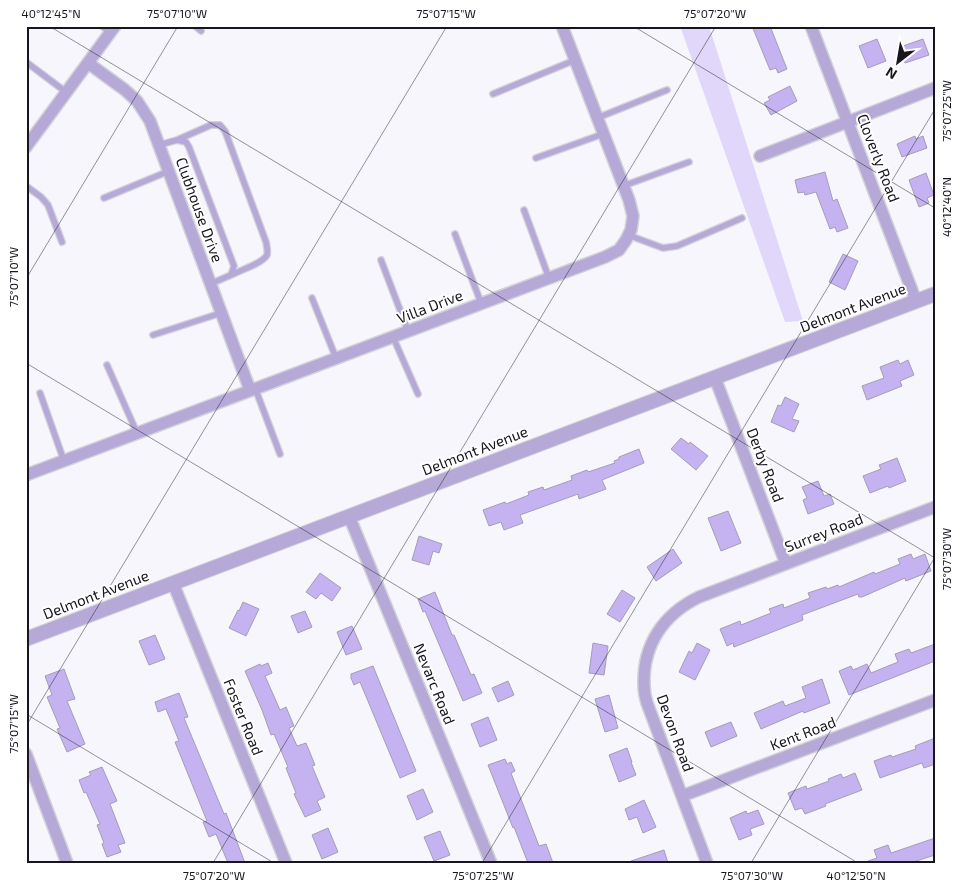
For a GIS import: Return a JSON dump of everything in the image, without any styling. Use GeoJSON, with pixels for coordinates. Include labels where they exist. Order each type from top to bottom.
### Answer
{"type":"FeatureCollection","features":[{"type":"Feature","properties":{"kind":"street"},"geometry":{"type":"LineString","coordinates":[[562,26],[629,200],[633,216],[631,230],[628,235]]}},
{"type":"Feature","properties":{"kind":"street","name":"Cloverly Road"},"geometry":{"type":"LineString","coordinates":[[811,26],[916,301]]}},
{"type":"Feature","properties":{"kind":"street"},"geometry":{"type":"LineString","coordinates":[[26,147],[88,64],[109,28]]}},
{"type":"Feature","properties":{"kind":"street","name":"Clubhouse Drive"},"geometry":{"type":"LineString","coordinates":[[88,64],[125,90],[137,101],[150,121],[221,313],[252,389]]}},
{"type":"Feature","properties":{"kind":"street"},"geometry":{"type":"LineString","coordinates":[[760,156],[935,88]]}},
{"type":"Feature","properties":{"kind":"street","name":"Villa Drive"},"geometry":{"type":"LineString","coordinates":[[26,475],[605,257],[619,250],[628,235]]}},
{"type":"Feature","properties":{"kind":"street","name":"Delmont Avenue"},"geometry":{"type":"LineString","coordinates":[[26,638],[935,294]]}},
{"type":"Feature","properties":{"kind":"street","name":"Derby Road"},"geometry":{"type":"LineString","coordinates":[[714,378],[786,564]]}},
{"type":"Feature","properties":{"kind":"street","name":"Surrey Road"},"geometry":{"type":"LineString","coordinates":[[723,588],[935,507]]}},
{"type":"Feature","properties":{"kind":"street","name":"Nevarc Road"},"geometry":{"type":"LineString","coordinates":[[349,516],[491,863]]}},
{"type":"Feature","properties":{"kind":"street","name":"Foster Road"},"geometry":{"type":"LineString","coordinates":[[172,583],[286,863]]}},
{"type":"Feature","properties":{"kind":"street","name":"Devon Road"},"geometry":{"type":"LineString","coordinates":[[707,863],[646,703],[643,685],[644,667],[654,638],[662,625],[674,612],[688,602],[723,588]]}},
{"type":"Feature","properties":{"kind":"street","name":"Kent Road"},"geometry":{"type":"LineString","coordinates":[[682,796],[935,700]]}},
{"type":"Feature","properties":{"kind":"street"},"geometry":{"type":"LineString","coordinates":[[26,754],[68,863]]}},
{"type":"Feature","properties":{"kind":"lane"},"geometry":{"type":"LineString","coordinates":[[195,26],[201,31]]}},
{"type":"Feature","properties":{"kind":"lane"},"geometry":{"type":"LineString","coordinates":[[493,94],[575,60]]}},
{"type":"Feature","properties":{"kind":"lane"},"geometry":{"type":"LineString","coordinates":[[26,62],[66,92]]}},
{"type":"Feature","properties":{"kind":"lane"},"geometry":{"type":"LineString","coordinates":[[597,118],[668,90]]}},
{"type":"Feature","properties":{"kind":"lane"},"geometry":{"type":"LineString","coordinates":[[159,145],[177,140],[210,125],[220,125],[225,131],[266,242],[268,252],[266,257],[260,262],[210,284]]}},
{"type":"Feature","properties":{"kind":"lane"},"geometry":{"type":"LineString","coordinates":[[536,158],[603,134]]}},
{"type":"Feature","properties":{"kind":"lane"},"geometry":{"type":"LineString","coordinates":[[177,140],[186,142],[189,147],[234,266],[230,275]]}},
{"type":"Feature","properties":{"kind":"lane"},"geometry":{"type":"LineString","coordinates":[[623,186],[689,162]]}},
{"type":"Feature","properties":{"kind":"lane"},"geometry":{"type":"LineString","coordinates":[[104,198],[169,171]]}},
{"type":"Feature","properties":{"kind":"lane"},"geometry":{"type":"LineString","coordinates":[[26,186],[48,205],[62,242]]}},
{"type":"Feature","properties":{"kind":"lane"},"geometry":{"type":"LineString","coordinates":[[524,210],[549,278]]}},
{"type":"Feature","properties":{"kind":"lane"},"geometry":{"type":"LineString","coordinates":[[628,235],[663,248],[677,246],[742,218]]}},
{"type":"Feature","properties":{"kind":"lane"},"geometry":{"type":"LineString","coordinates":[[455,234],[482,303]]}},
{"type":"Feature","properties":{"kind":"lane"},"geometry":{"type":"LineString","coordinates":[[381,260],[408,331]]}},
{"type":"Feature","properties":{"kind":"lane"},"geometry":{"type":"LineString","coordinates":[[312,298],[336,358]]}},
{"type":"Feature","properties":{"kind":"lane"},"geometry":{"type":"LineString","coordinates":[[153,335],[221,313]]}},
{"type":"Feature","properties":{"kind":"lane"},"geometry":{"type":"LineString","coordinates":[[393,337],[418,394]]}},
{"type":"Feature","properties":{"kind":"lane"},"geometry":{"type":"LineString","coordinates":[[107,365],[137,433]]}},
{"type":"Feature","properties":{"kind":"lane"},"geometry":{"type":"LineString","coordinates":[[252,389],[280,454]]}},
{"type":"Feature","properties":{"kind":"lane"},"geometry":{"type":"LineString","coordinates":[[40,393],[64,461]]}},
{"type":"Feature","properties":{"kind":"shaded area"},"geometry":{"type":"Polygon","coordinates":[[[680,26],[709,26],[803,321],[785,322],[680,26]]]}},
{"type":"Feature","properties":{"kind":"building"},"geometry":{"type":"Polygon","coordinates":[[[752,26],[770,26],[787,69],[778,73],[776,68],[770,70],[752,26]]]}},
{"type":"Feature","properties":{"kind":"building"},"geometry":{"type":"Polygon","coordinates":[[[877,39],[886,61],[868,68],[859,46],[877,39]]]}},
{"type":"Feature","properties":{"kind":"building"},"geometry":{"type":"Polygon","coordinates":[[[923,39],[929,55],[905,63],[900,47],[923,39]]]}},
{"type":"Feature","properties":{"kind":"building"},"geometry":{"type":"Polygon","coordinates":[[[790,86],[797,101],[771,115],[764,103],[770,100],[768,97],[790,86]]]}},
{"type":"Feature","properties":{"kind":"building"},"geometry":{"type":"Polygon","coordinates":[[[915,136],[916,139],[923,136],[927,148],[902,157],[897,144],[915,136]]]}},
{"type":"Feature","properties":{"kind":"building"},"geometry":{"type":"Polygon","coordinates":[[[825,172],[833,201],[837,199],[848,228],[837,232],[835,227],[830,229],[816,192],[805,195],[804,192],[798,193],[795,180],[825,172]]]}},
{"type":"Feature","properties":{"kind":"building"},"geometry":{"type":"Polygon","coordinates":[[[926,173],[934,195],[927,198],[929,203],[919,207],[909,180],[926,173]]]}},
{"type":"Feature","properties":{"kind":"building"},"geometry":{"type":"Polygon","coordinates":[[[843,254],[858,261],[845,290],[829,282],[843,254]]]}},
{"type":"Feature","properties":{"kind":"building"},"geometry":{"type":"Polygon","coordinates":[[[898,360],[900,364],[908,360],[914,375],[900,381],[902,386],[867,400],[862,386],[884,378],[880,367],[898,360]]]}},
{"type":"Feature","properties":{"kind":"building"},"geometry":{"type":"Polygon","coordinates":[[[785,397],[799,404],[792,419],[799,421],[794,432],[771,422],[778,405],[781,406],[785,397]]]}},
{"type":"Feature","properties":{"kind":"building"},"geometry":{"type":"Polygon","coordinates":[[[681,438],[689,444],[690,442],[708,456],[696,470],[671,449],[681,438]]]}},
{"type":"Feature","properties":{"kind":"building"},"geometry":{"type":"Polygon","coordinates":[[[639,449],[644,463],[602,480],[606,489],[579,499],[578,494],[520,515],[523,523],[504,530],[501,522],[489,526],[483,510],[529,495],[528,492],[543,487],[544,490],[572,480],[571,476],[615,463],[614,461],[619,459],[619,457],[639,449]]]}},
{"type":"Feature","properties":{"kind":"building"},"geometry":{"type":"Polygon","coordinates":[[[897,458],[906,481],[870,493],[863,476],[881,469],[879,465],[897,458]]]}},
{"type":"Feature","properties":{"kind":"building"},"geometry":{"type":"Polygon","coordinates":[[[818,481],[824,496],[830,494],[834,504],[808,514],[803,500],[807,498],[802,487],[818,481]]]}},
{"type":"Feature","properties":{"kind":"building"},"geometry":{"type":"Polygon","coordinates":[[[728,511],[741,543],[721,551],[708,518],[728,511]]]}},
{"type":"Feature","properties":{"kind":"building"},"geometry":{"type":"Polygon","coordinates":[[[419,536],[442,544],[439,553],[433,551],[429,565],[412,560],[419,536]]]}},
{"type":"Feature","properties":{"kind":"building"},"geometry":{"type":"Polygon","coordinates":[[[673,549],[682,563],[656,581],[647,567],[673,549]]]}},
{"type":"Feature","properties":{"kind":"building"},"geometry":{"type":"Polygon","coordinates":[[[911,554],[913,559],[925,554],[931,571],[906,581],[905,578],[862,597],[859,597],[858,594],[802,615],[803,620],[734,647],[733,643],[727,646],[720,629],[740,621],[741,625],[771,613],[769,609],[783,604],[784,608],[810,598],[808,593],[826,587],[827,589],[838,585],[839,587],[874,572],[875,574],[900,564],[898,559],[911,554]]]}},
{"type":"Feature","properties":{"kind":"building"},"geometry":{"type":"Polygon","coordinates":[[[320,573],[341,588],[332,601],[321,593],[316,599],[306,592],[320,573]]]}},
{"type":"Feature","properties":{"kind":"building"},"geometry":{"type":"Polygon","coordinates":[[[622,590],[635,598],[620,622],[607,614],[622,590]]]}},
{"type":"Feature","properties":{"kind":"building"},"geometry":{"type":"Polygon","coordinates":[[[435,592],[452,635],[454,635],[471,675],[474,674],[482,693],[463,701],[425,611],[423,612],[418,599],[435,592]]]}},
{"type":"Feature","properties":{"kind":"building"},"geometry":{"type":"Polygon","coordinates":[[[243,602],[259,609],[246,636],[229,628],[243,602]]]}},
{"type":"Feature","properties":{"kind":"building"},"geometry":{"type":"Polygon","coordinates":[[[305,611],[312,627],[298,633],[291,616],[305,611]]]}},
{"type":"Feature","properties":{"kind":"building"},"geometry":{"type":"Polygon","coordinates":[[[352,626],[362,649],[346,655],[337,632],[352,626]]]}},
{"type":"Feature","properties":{"kind":"building"},"geometry":{"type":"Polygon","coordinates":[[[155,635],[165,659],[149,665],[139,641],[155,635]]]}},
{"type":"Feature","properties":{"kind":"building"},"geometry":{"type":"Polygon","coordinates":[[[593,643],[608,646],[604,675],[589,673],[593,643]]]}},
{"type":"Feature","properties":{"kind":"building"},"geometry":{"type":"Polygon","coordinates":[[[697,643],[710,650],[695,680],[679,672],[689,651],[692,653],[697,643]]]}},
{"type":"Feature","properties":{"kind":"building"},"geometry":{"type":"Polygon","coordinates":[[[935,644],[935,661],[849,695],[839,671],[851,666],[853,670],[867,664],[871,673],[898,662],[895,654],[909,649],[911,653],[935,644]]]}},
{"type":"Feature","properties":{"kind":"building"},"geometry":{"type":"Polygon","coordinates":[[[268,663],[272,673],[265,676],[280,710],[286,707],[294,726],[289,728],[297,746],[306,743],[315,765],[312,766],[325,797],[317,801],[321,810],[305,817],[294,794],[296,793],[286,768],[288,767],[274,734],[271,735],[245,671],[260,664],[261,666],[268,663]]]}},
{"type":"Feature","properties":{"kind":"building"},"geometry":{"type":"Polygon","coordinates":[[[373,666],[416,771],[400,778],[360,682],[354,685],[351,678],[351,674],[373,666]]]}},
{"type":"Feature","properties":{"kind":"building"},"geometry":{"type":"Polygon","coordinates":[[[64,669],[75,699],[67,701],[85,744],[67,752],[57,729],[60,728],[47,697],[52,695],[45,676],[64,669]]]}},
{"type":"Feature","properties":{"kind":"building"},"geometry":{"type":"Polygon","coordinates":[[[822,679],[830,703],[804,713],[803,711],[761,729],[754,713],[783,701],[785,706],[806,698],[802,687],[822,679]]]}},
{"type":"Feature","properties":{"kind":"building"},"geometry":{"type":"Polygon","coordinates":[[[508,681],[514,695],[498,702],[492,688],[508,681]]]}},
{"type":"Feature","properties":{"kind":"building"},"geometry":{"type":"Polygon","coordinates":[[[179,693],[188,717],[184,718],[224,814],[226,813],[245,863],[228,863],[216,834],[209,837],[203,822],[207,821],[175,742],[179,741],[166,709],[158,712],[155,702],[179,693]]]}},
{"type":"Feature","properties":{"kind":"building"},"geometry":{"type":"Polygon","coordinates":[[[609,695],[618,728],[605,732],[595,699],[609,695]]]}},
{"type":"Feature","properties":{"kind":"building"},"geometry":{"type":"Polygon","coordinates":[[[488,717],[497,740],[480,747],[471,724],[488,717]]]}},
{"type":"Feature","properties":{"kind":"building"},"geometry":{"type":"Polygon","coordinates":[[[731,722],[737,736],[711,747],[705,732],[731,722]]]}},
{"type":"Feature","properties":{"kind":"building"},"geometry":{"type":"Polygon","coordinates":[[[935,738],[935,764],[924,768],[922,763],[880,778],[874,761],[916,749],[915,746],[935,738]]]}},
{"type":"Feature","properties":{"kind":"building"},"geometry":{"type":"Polygon","coordinates":[[[627,748],[636,775],[619,782],[609,755],[627,748]]]}},
{"type":"Feature","properties":{"kind":"building"},"geometry":{"type":"Polygon","coordinates":[[[505,759],[507,764],[511,762],[515,771],[511,773],[539,846],[546,844],[553,863],[528,863],[488,765],[505,759]]]}},
{"type":"Feature","properties":{"kind":"building"},"geometry":{"type":"Polygon","coordinates":[[[102,767],[117,801],[110,804],[125,843],[118,845],[121,852],[107,857],[97,825],[100,824],[79,780],[91,775],[89,772],[102,767]]]}},
{"type":"Feature","properties":{"kind":"building"},"geometry":{"type":"Polygon","coordinates":[[[855,773],[862,790],[805,814],[802,808],[795,810],[788,793],[806,786],[807,789],[829,781],[828,779],[841,774],[843,778],[855,773]]]}},
{"type":"Feature","properties":{"kind":"building"},"geometry":{"type":"Polygon","coordinates":[[[423,789],[433,812],[417,820],[407,796],[423,789]]]}},
{"type":"Feature","properties":{"kind":"building"},"geometry":{"type":"Polygon","coordinates":[[[644,800],[656,827],[643,833],[637,817],[629,820],[625,809],[644,800]]]}},
{"type":"Feature","properties":{"kind":"building"},"geometry":{"type":"Polygon","coordinates":[[[758,810],[764,824],[750,829],[752,835],[739,840],[730,818],[746,811],[747,814],[758,810]]]}},
{"type":"Feature","properties":{"kind":"building"},"geometry":{"type":"Polygon","coordinates":[[[328,828],[338,852],[322,859],[312,835],[328,828]]]}},
{"type":"Feature","properties":{"kind":"building"},"geometry":{"type":"Polygon","coordinates":[[[440,831],[450,855],[434,861],[424,837],[440,831]]]}},
{"type":"Feature","properties":{"kind":"building"},"geometry":{"type":"Polygon","coordinates":[[[935,838],[935,855],[910,863],[869,863],[868,861],[877,858],[874,850],[888,845],[891,853],[935,838]]]}},
{"type":"Feature","properties":{"kind":"building"},"geometry":{"type":"Polygon","coordinates":[[[664,850],[668,863],[631,863],[631,861],[664,850]]]}}]}
